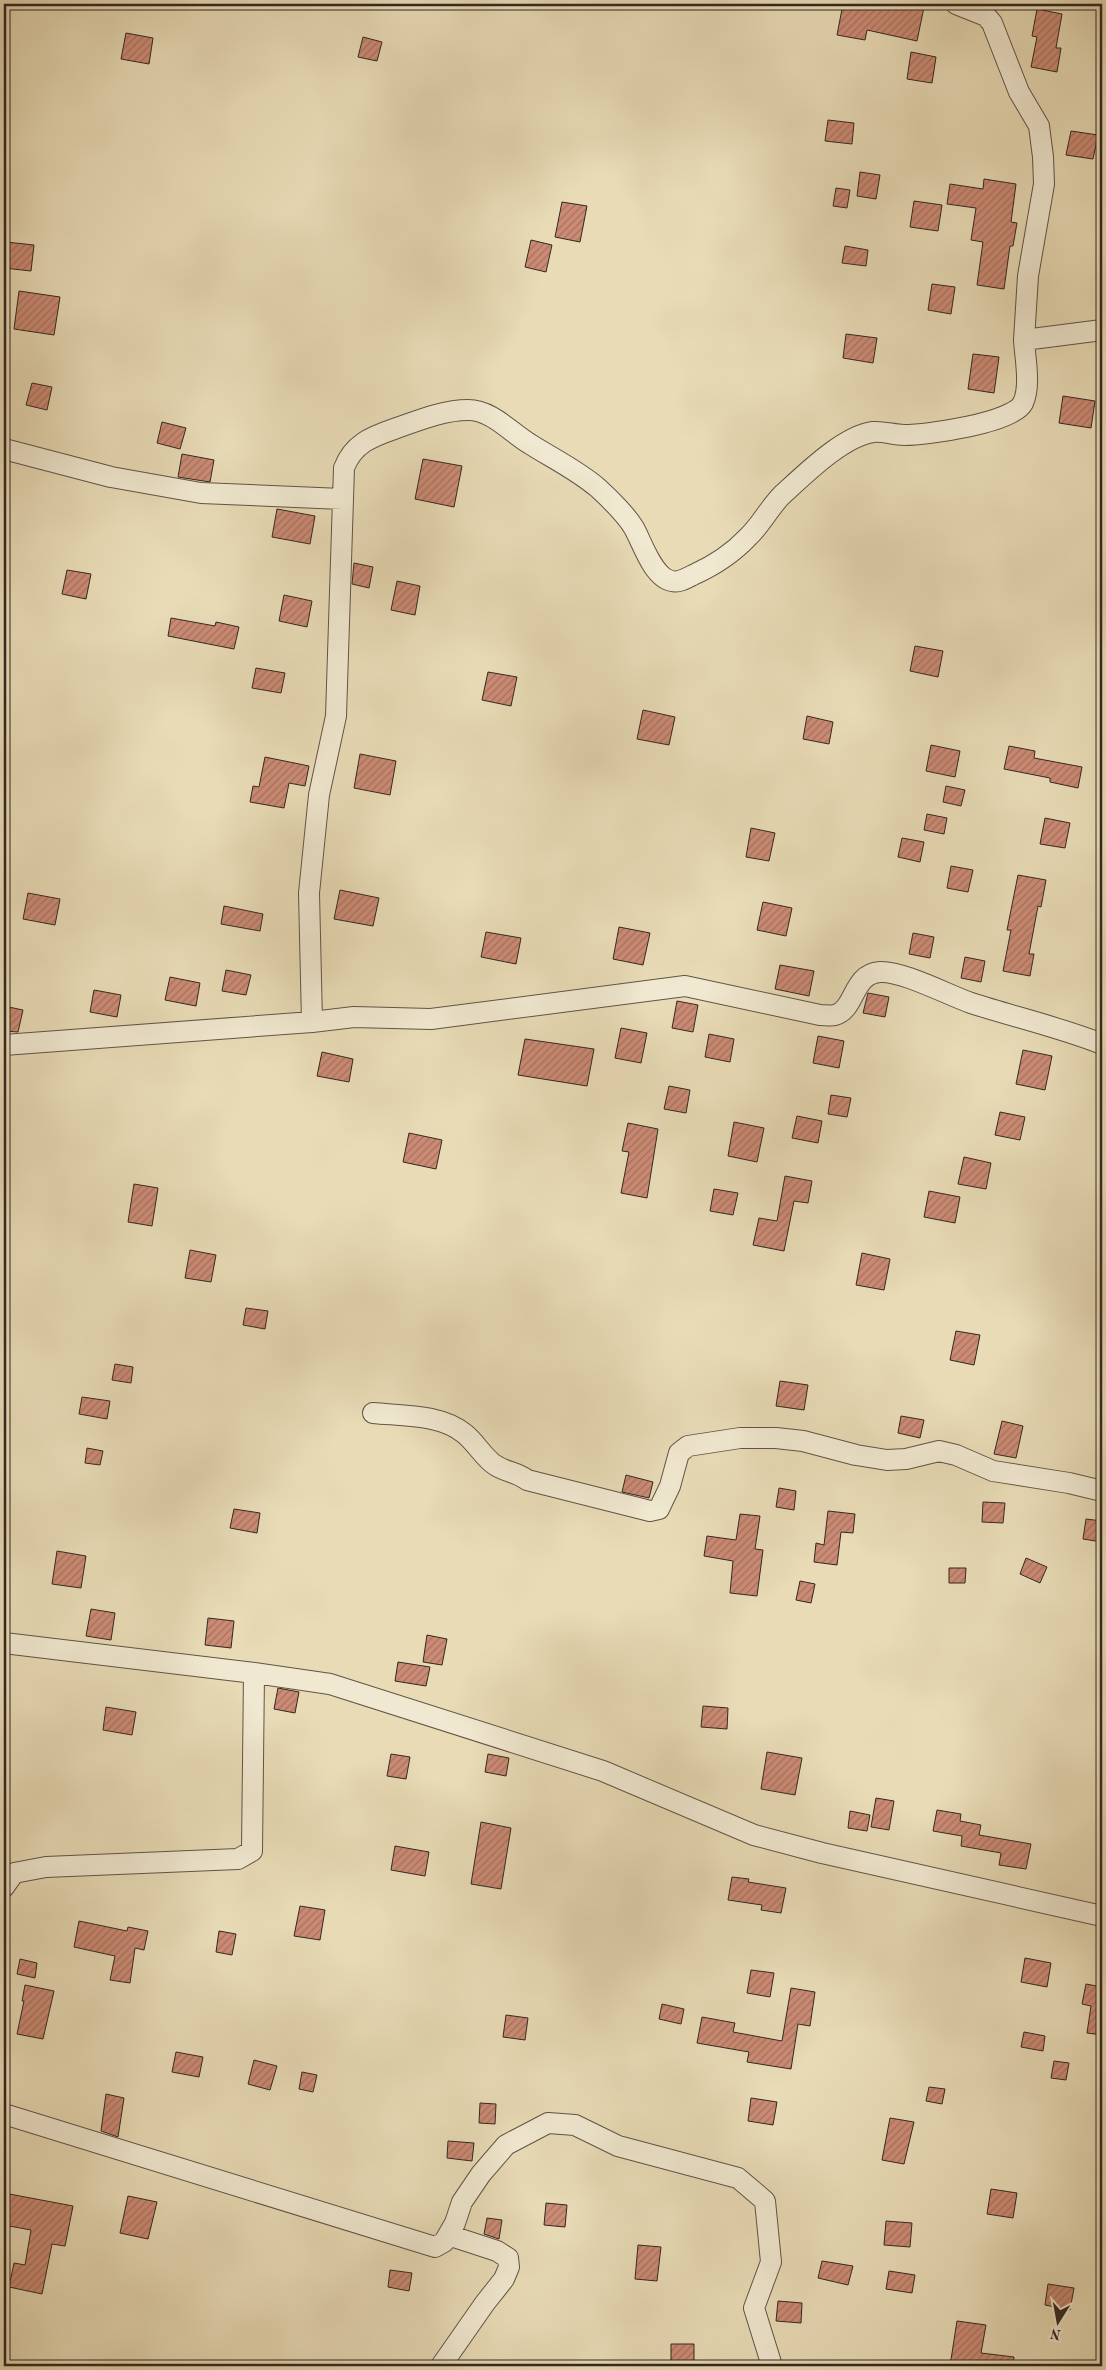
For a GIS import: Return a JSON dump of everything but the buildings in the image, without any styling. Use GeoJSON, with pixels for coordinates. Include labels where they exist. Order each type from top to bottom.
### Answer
{"type":"FeatureCollection","features":[{"type":"Feature","properties":{"kind":"street"},"geometry":{"type":"LineString","coordinates":[[312,1022],[309,893],[319,795],[336,716],[342,498],[344,468],[350,453],[378,434],[432,416],[469,410],[491,416],[527,443],[563,463],[596,487],[634,528],[648,557],[664,578],[673,582],[683,580],[715,565],[748,538],[780,497],[842,444],[873,432],[906,435],[940,431],[994,420],[1017,411],[1024,402],[1026,387],[1024,340],[1028,276],[1044,184],[1039,126],[1019,92],[992,23],[986,16],[956,4]]}},
{"type":"Feature","properties":{"kind":"street"},"geometry":{"type":"LineString","coordinates":[[1024,340],[1102,330]]}},
{"type":"Feature","properties":{"kind":"street"},"geometry":{"type":"LineString","coordinates":[[4,449],[111,477],[201,493],[342,498]]}},
{"type":"Feature","properties":{"kind":"street"},"geometry":{"type":"LineString","coordinates":[[4,1045],[312,1022],[354,1016],[431,1019],[685,986],[820,1015],[837,1014],[846,1006],[862,979],[880,972],[899,976],[971,1003],[1073,1032],[1102,1044]]}},
{"type":"Feature","properties":{"kind":"street"},"geometry":{"type":"LineString","coordinates":[[373,1413],[451,1423],[465,1434],[495,1465],[518,1474],[526,1480],[650,1511],[658,1509],[665,1500],[679,1453],[688,1446],[740,1438],[776,1438],[803,1441],[856,1455],[887,1460],[906,1459],[939,1451],[956,1455],[993,1471],[1069,1482],[1102,1491]]}},
{"type":"Feature","properties":{"kind":"street"},"geometry":{"type":"LineString","coordinates":[[4,1643],[330,1684],[603,1771],[754,1835],[832,1855],[1102,1916]]}},
{"type":"Feature","properties":{"kind":"street"},"geometry":{"type":"LineString","coordinates":[[4,1887],[14,1873],[46,1867],[238,1859],[252,1851],[254,1673]]}},
{"type":"Feature","properties":{"kind":"street"},"geometry":{"type":"LineString","coordinates":[[4,2114],[435,2246],[444,2242],[455,2223],[462,2202],[481,2174],[506,2145],[548,2123],[575,2124],[618,2146],[738,2178],[765,2202],[771,2262],[754,2308],[772,2366]]}},
{"type":"Feature","properties":{"kind":"street"},"geometry":{"type":"LineString","coordinates":[[441,2366],[504,2279],[509,2267],[508,2258],[497,2251],[448,2236]]}}]}
